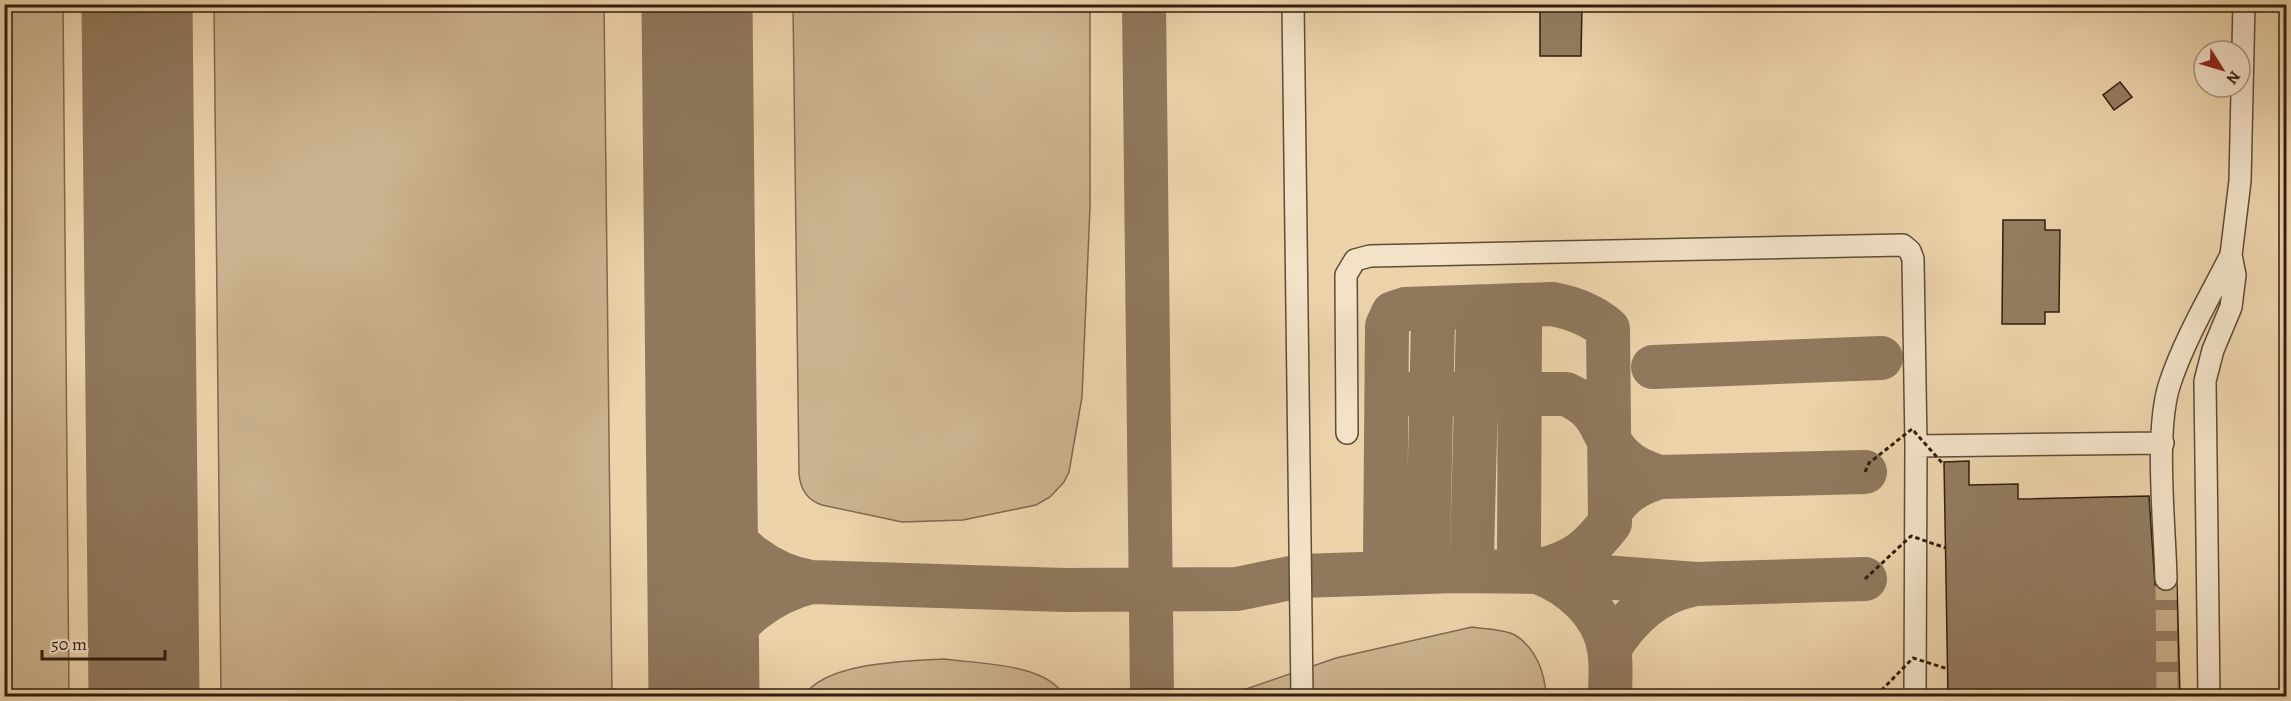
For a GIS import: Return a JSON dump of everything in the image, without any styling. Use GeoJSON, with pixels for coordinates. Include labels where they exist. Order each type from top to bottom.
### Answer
{"type":"FeatureCollection","features":[{"type":"Feature","properties":{"kind":"street"},"geometry":{"type":"LineString","coordinates":[[1293,4],[1302,696]]}},
{"type":"Feature","properties":{"kind":"street"},"geometry":{"type":"LineString","coordinates":[[2209,696],[2205,381],[2213,350],[2231,307],[2235,275],[2231,255],[2240,181],[2244,4]]}},
{"type":"Feature","properties":{"kind":"street"},"geometry":{"type":"LineString","coordinates":[[1347,433],[1346,275],[1355,260],[1370,256],[1903,245],[1910,251],[1913,259],[1916,446],[1915,696]]}},
{"type":"Feature","properties":{"kind":"street"},"geometry":{"type":"LineString","coordinates":[[2166,579],[2163,443],[2169,384],[2231,255]]}},
{"type":"Feature","properties":{"kind":"street"},"geometry":{"type":"LineString","coordinates":[[1916,446],[2163,443]]}},
{"type":"Feature","properties":{"kind":"path"},"geometry":{"type":"LineString","coordinates":[[1865,472],[1869,463],[1912,429],[1944,465]]}},
{"type":"Feature","properties":{"kind":"path"},"geometry":{"type":"LineString","coordinates":[[1865,579],[1911,536],[1946,548]]}},
{"type":"Feature","properties":{"kind":"path"},"geometry":{"type":"LineString","coordinates":[[1876,696],[1913,658],[1948,669]]}},
{"type":"Feature","properties":{"kind":"shaded area"},"geometry":{"type":"Polygon","coordinates":[[[4,5],[63,5],[69,696],[5,696],[4,5]]]}},
{"type":"Feature","properties":{"kind":"shaded area"},"geometry":{"type":"Polygon","coordinates":[[[214,5],[604,5],[612,696],[221,696],[214,5]]]}},
{"type":"Feature","properties":{"kind":"shaded area"},"geometry":{"type":"Polygon","coordinates":[[[793,5],[1090,5],[1090,207],[1082,397],[1069,472],[1064,482],[1050,497],[1036,505],[963,520],[902,522],[822,505],[808,497],[803,489],[799,473],[793,5]]]}},
{"type":"Feature","properties":{"kind":"shaded area"},"geometry":{"type":"Polygon","coordinates":[[[1472,627],[1505,632],[1522,640],[1538,662],[1544,679],[1546,696],[1244,696],[1246,689],[1336,658],[1472,627]]]}},
{"type":"Feature","properties":{"kind":"shaded area"},"geometry":{"type":"Polygon","coordinates":[[[944,659],[993,664],[1027,671],[1055,685],[1065,696],[804,696],[815,685],[830,676],[848,670],[889,663],[944,659]]]}},
{"type":"Feature","properties":{"kind":"building"},"geometry":{"type":"Polygon","coordinates":[[[1540,5],[1582,6],[1581,56],[1540,56],[1540,5]]]}},
{"type":"Feature","properties":{"kind":"building"},"geometry":{"type":"Polygon","coordinates":[[[2120,82],[2132,97],[2114,110],[2103,95],[2120,82]]]}},
{"type":"Feature","properties":{"kind":"building"},"geometry":{"type":"Polygon","coordinates":[[[2003,220],[2045,220],[2045,230],[2060,230],[2059,312],[2045,312],[2045,324],[2002,324],[2003,220]]]}},
{"type":"Feature","properties":{"kind":"building"},"geometry":{"type":"Polygon","coordinates":[[[1969,461],[1969,485],[2018,484],[2018,499],[2149,496],[2155,585],[2166,592],[2177,584],[2180,696],[1948,696],[1944,462],[1969,461]]]}},
{"type":"Feature","properties":{"kind":"taxiway"},"geometry":{"type":"LineString","coordinates":[[1144,4],[1152,696]]}},
{"type":"Feature","properties":{"kind":"taxiway"},"geometry":{"type":"LineString","coordinates":[[1385,555],[1387,326],[1393,313],[1405,309],[1552,304],[1582,313],[1608,329],[1610,523],[1581,553],[1563,563],[1541,570]]}},
{"type":"Feature","properties":{"kind":"taxiway"},"geometry":{"type":"LineString","coordinates":[[1519,556],[1520,320],[1522,311],[1531,305]]}},
{"type":"Feature","properties":{"kind":"taxiway"},"geometry":{"type":"LineString","coordinates":[[1472,554],[1478,321],[1491,306]]}},
{"type":"Feature","properties":{"kind":"taxiway"},"geometry":{"type":"LineString","coordinates":[[1428,552],[1433,319],[1442,308]]}},
{"type":"Feature","properties":{"kind":"taxiway"},"geometry":{"type":"LineString","coordinates":[[1653,367],[1881,358]]}},
{"type":"Feature","properties":{"kind":"taxiway"},"geometry":{"type":"LineString","coordinates":[[1387,378],[1390,385],[1400,394],[1566,394],[1579,401],[1589,408],[1614,448],[1626,461],[1660,477],[1631,490],[1610,512]]}},
{"type":"Feature","properties":{"kind":"taxiway"},"geometry":{"type":"LineString","coordinates":[[702,464],[713,505],[720,520],[740,545],[766,566],[796,579],[811,582],[1065,590],[1237,589],[1300,576],[1456,571],[1537,572],[1696,584],[1865,579]]}},
{"type":"Feature","properties":{"kind":"taxiway"},"geometry":{"type":"LineString","coordinates":[[1660,477],[1865,472]]}},
{"type":"Feature","properties":{"kind":"taxiway"},"geometry":{"type":"LineString","coordinates":[[1538,572],[1574,592],[1584,601],[1600,623],[1606,636],[1610,655],[1610,696]]}},
{"type":"Feature","properties":{"kind":"taxiway"},"geometry":{"type":"LineString","coordinates":[[704,696],[714,661],[730,633],[741,621],[781,593],[811,582]]}},
{"type":"Feature","properties":{"kind":"taxiway"},"geometry":{"type":"LineString","coordinates":[[1609,649],[1625,627],[1644,608],[1679,588],[1692,585]]}},
{"type":"Feature","properties":{"kind":"runway"},"geometry":{"type":"LineString","coordinates":[[137,4],[144,696]]}},
{"type":"Feature","properties":{"kind":"runway"},"geometry":{"type":"LineString","coordinates":[[697,4],[704,696]]}},
{"type":"Feature","properties":{"kind":"tunnel"},"geometry":{"type":"LineString","coordinates":[[2166,579],[2167,696]]}}]}
